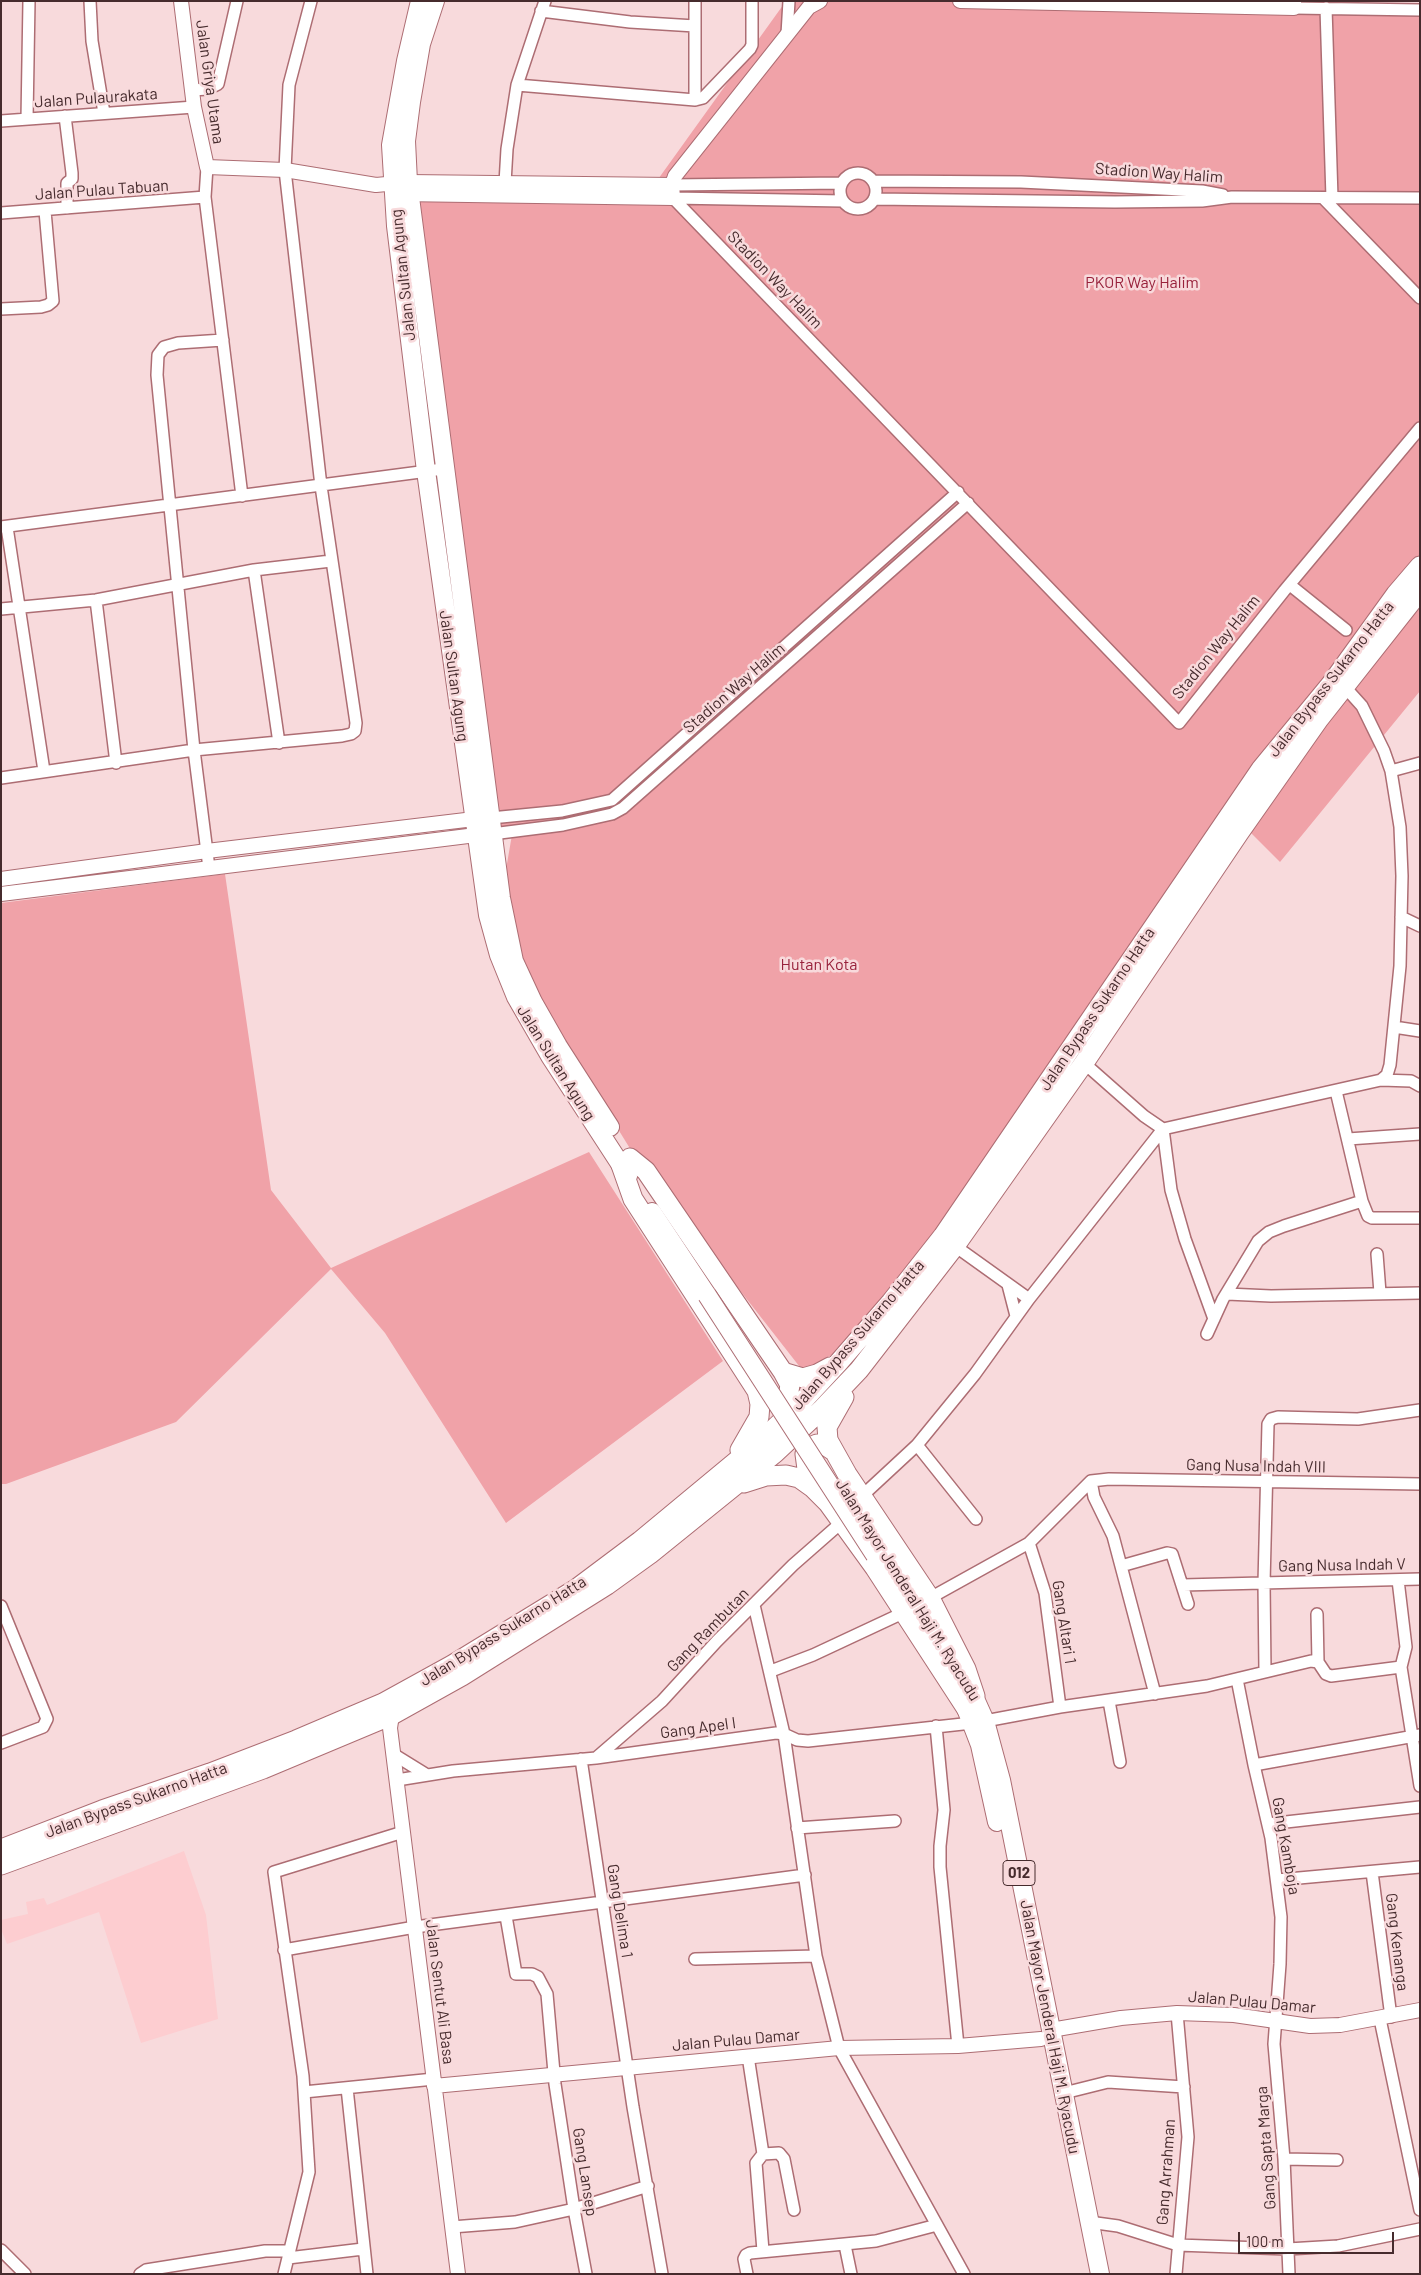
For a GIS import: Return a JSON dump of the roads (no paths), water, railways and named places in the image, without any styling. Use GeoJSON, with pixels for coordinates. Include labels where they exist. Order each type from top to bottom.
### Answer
{"type":"FeatureCollection","features":[{"type":"Feature","properties":{"kind":"highway","name":"Jalan Bypass Sukarno Hatta"},"geometry":{"type":"LineString","coordinates":[[1,1865],[14,1850],[263,1769],[392,1714],[462,1676],[572,1608],[650,1554],[729,1491],[800,1430],[859,1370],[955,1246],[1046,1101],[1261,769],[1330,684],[1396,594],[1420,566]]}},
{"type":"Feature","properties":{"kind":"highway","name":"Jalan Bypass Sukarno Hatta"},"geometry":{"type":"LineString","coordinates":[[57,1836],[102,1810],[210,1773],[296,1740],[383,1703],[452,1665],[576,1589],[640,1540],[728,1468],[795,1408],[839,1362],[891,1302],[944,1236],[1046,1101],[1084,1063],[1238,833],[1344,686],[1420,591]]}},
{"type":"Feature","properties":{"kind":"highway"},"geometry":{"type":"LineString","coordinates":[[626,1161],[646,1171],[782,1372],[790,1388],[785,1399],[774,1402],[757,1391]]}},
{"type":"Feature","properties":{"kind":"highway"},"geometry":{"type":"LineString","coordinates":[[626,1161],[633,1199],[757,1391],[760,1404],[757,1421],[728,1468]]}},
{"type":"Feature","properties":{"kind":"highway"},"geometry":{"type":"LineString","coordinates":[[782,1372],[803,1378],[817,1374],[839,1362]]}},
{"type":"Feature","properties":{"kind":"highway"},"geometry":{"type":"LineString","coordinates":[[859,1370],[828,1427],[828,1440],[832,1450],[930,1598],[966,1669],[975,1713]]}},
{"type":"Feature","properties":{"kind":"highway"},"geometry":{"type":"LineString","coordinates":[[832,1450],[823,1444],[814,1444],[807,1451],[804,1460],[808,1473],[975,1713]]}},
{"type":"Feature","properties":{"kind":"highway"},"geometry":{"type":"LineString","coordinates":[[729,1491],[766,1476],[791,1475],[810,1484],[828,1503]]}},
{"type":"Feature","properties":{"kind":"main road","name":"Jalan Sultan Agung"},"geometry":{"type":"LineString","coordinates":[[420,1],[395,116],[391,145],[401,188],[444,469],[483,827]]}},
{"type":"Feature","properties":{"kind":"main road","name":"Jalan Sultan Agung"},"geometry":{"type":"LineString","coordinates":[[435,1],[421,44],[411,102],[396,226],[426,471],[483,827],[501,898],[514,961],[533,1002],[626,1161],[712,1292]]}},
{"type":"Feature","properties":{"kind":"main road","name":"Jalan Mayor Jenderal Haji M. Ryacudu"},"geometry":{"type":"LineString","coordinates":[[712,1292],[880,1552],[952,1677],[975,1713],[1046,2034],[1087,2274]]}},
{"type":"Feature","properties":{"kind":"main road","name":"Jalan Mayor Jenderal Haji M. Ryacudu"},"geometry":{"type":"LineString","coordinates":[[1046,2034],[1064,2093],[1100,2274]]}},
{"type":"Feature","properties":{"kind":"street"},"geometry":{"type":"LineString","coordinates":[[27,119],[29,1]]}},
{"type":"Feature","properties":{"kind":"street"},"geometry":{"type":"LineString","coordinates":[[90,1],[92,41],[104,113]]}},
{"type":"Feature","properties":{"kind":"street","name":"Jalan Griya Utama"},"geometry":{"type":"LineString","coordinates":[[181,1],[194,107],[207,167]]}},
{"type":"Feature","properties":{"kind":"street"},"geometry":{"type":"LineString","coordinates":[[192,90],[208,89],[218,84],[237,1]]}},
{"type":"Feature","properties":{"kind":"street"},"geometry":{"type":"LineString","coordinates":[[1,778],[116,763],[194,750],[342,736],[351,734],[354,730],[356,723],[321,486],[285,170],[289,85],[311,1]]}},
{"type":"Feature","properties":{"kind":"street"},"geometry":{"type":"LineString","coordinates":[[695,1],[695,100]]}},
{"type":"Feature","properties":{"kind":"street"},"geometry":{"type":"LineString","coordinates":[[517,85],[695,100],[707,96],[752,45],[752,1]]}},
{"type":"Feature","properties":{"kind":"street"},"geometry":{"type":"LineString","coordinates":[[787,34],[789,1]]}},
{"type":"Feature","properties":{"kind":"street"},"geometry":{"type":"LineString","coordinates":[[672,191],[675,176],[809,7],[820,1]]}},
{"type":"Feature","properties":{"kind":"street"},"geometry":{"type":"LineString","coordinates":[[960,1],[1294,5],[1326,8],[1364,5],[1420,10]]}},
{"type":"Feature","properties":{"kind":"street"},"geometry":{"type":"LineString","coordinates":[[505,183],[507,150],[517,85],[543,6],[630,22],[695,26]]}},
{"type":"Feature","properties":{"kind":"street"},"geometry":{"type":"LineString","coordinates":[[1326,8],[1327,198],[1420,298]]}},
{"type":"Feature","properties":{"kind":"street","name":"Jalan Pulaurakata"},"geometry":{"type":"LineString","coordinates":[[1,121],[194,107]]}},
{"type":"Feature","properties":{"kind":"street"},"geometry":{"type":"LineString","coordinates":[[65,116],[72,173],[72,179],[67,183],[67,208]]}},
{"type":"Feature","properties":{"kind":"street"},"geometry":{"type":"LineString","coordinates":[[242,496],[205,197],[207,167],[285,170],[401,188],[672,191],[842,183]]}},
{"type":"Feature","properties":{"kind":"street"},"geometry":{"type":"LineString","coordinates":[[857,173],[869,177],[876,187],[871,204],[859,209],[848,206],[844,201],[841,189],[842,183],[846,178],[857,173]]}},
{"type":"Feature","properties":{"kind":"street","name":"Stadion Way Halim"},"geometry":{"type":"LineString","coordinates":[[873,182],[1059,184],[1202,191],[1232,197]]}},
{"type":"Feature","properties":{"kind":"street"},"geometry":{"type":"LineString","coordinates":[[401,188],[505,183],[844,201]]}},
{"type":"Feature","properties":{"kind":"street"},"geometry":{"type":"LineString","coordinates":[[1059,184],[1059,201]]}},
{"type":"Feature","properties":{"kind":"street"},"geometry":{"type":"LineString","coordinates":[[1115,187],[1115,202]]}},
{"type":"Feature","properties":{"kind":"street","name":"Stadion Way Halim"},"geometry":{"type":"LineString","coordinates":[[672,191],[1179,723],[1192,704],[1290,584],[1420,428]]}},
{"type":"Feature","properties":{"kind":"street","name":"Jalan Pulau Tabuan"},"geometry":{"type":"LineString","coordinates":[[1,213],[205,197]]}},
{"type":"Feature","properties":{"kind":"street","name":"Stadion Way Halim"},"geometry":{"type":"LineString","coordinates":[[874,199],[1115,202],[1202,200],[1232,197],[1420,198]]}},
{"type":"Feature","properties":{"kind":"street"},"geometry":{"type":"LineString","coordinates":[[1,309],[48,305],[52,301],[44,211]]}},
{"type":"Feature","properties":{"kind":"street"},"geometry":{"type":"LineString","coordinates":[[209,868],[194,750],[156,375],[158,355],[164,347],[178,343],[223,340]]}},
{"type":"Feature","properties":{"kind":"street"},"geometry":{"type":"LineString","coordinates":[[44,771],[20,606],[4,527],[444,469]]}},
{"type":"Feature","properties":{"kind":"street","name":"Stadion Way Halim"},"geometry":{"type":"LineString","coordinates":[[483,827],[612,800],[958,492]]}},
{"type":"Feature","properties":{"kind":"street","name":"Stadion Way Halim"},"geometry":{"type":"LineString","coordinates":[[483,827],[563,825],[612,814],[623,808],[968,503]]}},
{"type":"Feature","properties":{"kind":"street"},"geometry":{"type":"LineString","coordinates":[[1,609],[96,600],[254,570],[331,561]]}},
{"type":"Feature","properties":{"kind":"street"},"geometry":{"type":"LineString","coordinates":[[254,570],[279,743]]}},
{"type":"Feature","properties":{"kind":"street"},"geometry":{"type":"LineString","coordinates":[[1290,584],[1346,630]]}},
{"type":"Feature","properties":{"kind":"street"},"geometry":{"type":"LineString","coordinates":[[96,600],[116,763]]}},
{"type":"Feature","properties":{"kind":"street"},"geometry":{"type":"LineString","coordinates":[[1344,686],[1362,706],[1371,720],[1391,771],[1400,827],[1402,876],[1400,966],[1390,1065],[1387,1074],[1381,1080]]}},
{"type":"Feature","properties":{"kind":"street"},"geometry":{"type":"LineString","coordinates":[[1391,771],[1420,763]]}},
{"type":"Feature","properties":{"kind":"street"},"geometry":{"type":"LineString","coordinates":[[1,879],[207,851],[483,827]]}},
{"type":"Feature","properties":{"kind":"street"},"geometry":{"type":"LineString","coordinates":[[1,894],[209,868],[483,827]]}},
{"type":"Feature","properties":{"kind":"street"},"geometry":{"type":"LineString","coordinates":[[1400,917],[1420,926]]}},
{"type":"Feature","properties":{"kind":"street"},"geometry":{"type":"LineString","coordinates":[[1394,1027],[1420,1031]]}},
{"type":"Feature","properties":{"kind":"street"},"geometry":{"type":"LineString","coordinates":[[1084,1063],[1144,1116],[1163,1129],[1171,1190],[1185,1239],[1214,1320]]}},
{"type":"Feature","properties":{"kind":"street"},"geometry":{"type":"LineString","coordinates":[[862,1496],[917,1445],[976,1374],[1016,1316],[1163,1129],[1381,1080],[1411,1081],[1420,1086]]}},
{"type":"Feature","properties":{"kind":"street"},"geometry":{"type":"LineString","coordinates":[[1336,1091],[1366,1213],[1372,1218],[1420,1218]]}},
{"type":"Feature","properties":{"kind":"street"},"geometry":{"type":"LineString","coordinates":[[1348,1139],[1420,1134]]}},
{"type":"Feature","properties":{"kind":"street"},"geometry":{"type":"LineString","coordinates":[[1207,1334],[1227,1294],[1258,1241],[1269,1232],[1362,1201]]}},
{"type":"Feature","properties":{"kind":"street"},"geometry":{"type":"LineString","coordinates":[[955,1246],[1008,1286],[1029,1299]]}},
{"type":"Feature","properties":{"kind":"street"},"geometry":{"type":"LineString","coordinates":[[1377,1254],[1380,1293]]}},
{"type":"Feature","properties":{"kind":"street"},"geometry":{"type":"LineString","coordinates":[[1008,1286],[1016,1316]]}},
{"type":"Feature","properties":{"kind":"street"},"geometry":{"type":"LineString","coordinates":[[1227,1294],[1271,1296],[1420,1293]]}},
{"type":"Feature","properties":{"kind":"street"},"geometry":{"type":"LineString","coordinates":[[1265,1671],[1264,1583],[1268,1424],[1271,1418],[1358,1420],[1420,1410]]}},
{"type":"Feature","properties":{"kind":"street"},"geometry":{"type":"LineString","coordinates":[[917,1445],[976,1519]]}},
{"type":"Feature","properties":{"kind":"street","name":"Gang Nusa Indah VIII"},"geometry":{"type":"LineString","coordinates":[[1091,1481],[1109,1479],[1420,1484]]}},
{"type":"Feature","properties":{"kind":"street"},"geometry":{"type":"LineString","coordinates":[[930,1598],[1029,1543],[1091,1481]]}},
{"type":"Feature","properties":{"kind":"street"},"geometry":{"type":"LineString","coordinates":[[1091,1481],[1094,1497],[1113,1536],[1155,1694]]}},
{"type":"Feature","properties":{"kind":"street","name":"Gang Rambutan"},"geometry":{"type":"LineString","coordinates":[[596,1758],[662,1701],[793,1565],[842,1522]]}},
{"type":"Feature","properties":{"kind":"street","name":"Gang Altari 1"},"geometry":{"type":"LineString","coordinates":[[1029,1543],[1045,1593],[1060,1707]]}},
{"type":"Feature","properties":{"kind":"street"},"geometry":{"type":"LineString","coordinates":[[1121,1566],[1170,1553],[1174,1555],[1188,1604]]}},
{"type":"Feature","properties":{"kind":"street"},"geometry":{"type":"LineString","coordinates":[[1398,1580],[1406,1647],[1401,1667],[1416,1736],[1420,1786]]}},
{"type":"Feature","properties":{"kind":"street","name":"Gang Nusa Indah V"},"geometry":{"type":"LineString","coordinates":[[1183,1585],[1420,1580]]}},
{"type":"Feature","properties":{"kind":"street"},"geometry":{"type":"LineString","coordinates":[[754,1605],[771,1671],[784,1734],[816,1956],[839,2048],[964,2274]]}},
{"type":"Feature","properties":{"kind":"street"},"geometry":{"type":"LineString","coordinates":[[1,1606],[47,1719],[43,1727],[1,1743]]}},
{"type":"Feature","properties":{"kind":"street"},"geometry":{"type":"LineString","coordinates":[[771,1671],[813,1655],[905,1612]]}},
{"type":"Feature","properties":{"kind":"street"},"geometry":{"type":"LineString","coordinates":[[1317,1614],[1318,1662],[1326,1674],[1331,1676],[1401,1667]]}},
{"type":"Feature","properties":{"kind":"street","name":"Gang Apel I"},"geometry":{"type":"LineString","coordinates":[[396,1780],[596,1758],[784,1734],[791,1738],[808,1741],[936,1726],[975,1713],[1060,1707],[1109,1701],[1207,1686],[1311,1661],[1318,1662]]}},
{"type":"Feature","properties":{"kind":"street","name":"Gang Kamboja"},"geometry":{"type":"LineString","coordinates":[[1237,1679],[1268,1824],[1277,1880],[1281,1917],[1280,1964],[1275,2021]]}},
{"type":"Feature","properties":{"kind":"street"},"geometry":{"type":"LineString","coordinates":[[1109,1701],[1120,1762]]}},
{"type":"Feature","properties":{"kind":"street","name":"Jalan Sentut Ali Basa"},"geometry":{"type":"LineString","coordinates":[[392,1714],[390,1728],[396,1780],[458,2274]]}},
{"type":"Feature","properties":{"kind":"street"},"geometry":{"type":"LineString","coordinates":[[936,1726],[944,1810],[940,1867],[958,2046]]}},
{"type":"Feature","properties":{"kind":"street"},"geometry":{"type":"LineString","coordinates":[[1254,1765],[1416,1736]]}},
{"type":"Feature","properties":{"kind":"street"},"geometry":{"type":"LineString","coordinates":[[393,1754],[408,1766],[427,1776]]}},
{"type":"Feature","properties":{"kind":"street","name":"Gang Delima 1"},"geometry":{"type":"LineString","coordinates":[[580,1759],[629,2067],[633,2107],[662,2274]]}},
{"type":"Feature","properties":{"kind":"street"},"geometry":{"type":"LineString","coordinates":[[1268,1824],[1420,1807]]}},
{"type":"Feature","properties":{"kind":"street"},"geometry":{"type":"LineString","coordinates":[[797,1828],[895,1821]]}},
{"type":"Feature","properties":{"kind":"street"},"geometry":{"type":"LineString","coordinates":[[284,2274],[309,2172],[304,2092],[274,1872],[403,1832]]}},
{"type":"Feature","properties":{"kind":"street"},"geometry":{"type":"LineString","coordinates":[[1277,1880],[1420,1867]]}},
{"type":"Feature","properties":{"kind":"street","name":"Gang Kenanga"},"geometry":{"type":"LineString","coordinates":[[1372,1872],[1385,2018],[1420,2210]]}},
{"type":"Feature","properties":{"kind":"street"},"geometry":{"type":"LineString","coordinates":[[284,1950],[415,1927],[603,1903],[805,1874]]}},
{"type":"Feature","properties":{"kind":"street","name":"Gang Lansep"},"geometry":{"type":"LineString","coordinates":[[506,1916],[516,1974],[532,1974],[538,1977],[547,1994],[554,2075],[574,2209],[586,2274]]}},
{"type":"Feature","properties":{"kind":"street"},"geometry":{"type":"LineString","coordinates":[[695,1959],[816,1956]]}},
{"type":"Feature","properties":{"kind":"street","name":"Jalan Pulau Damar"},"geometry":{"type":"LineString","coordinates":[[434,2083],[554,2075],[839,2048],[958,2046],[1046,2034],[1121,2018],[1177,2013],[1234,2015],[1310,2026],[1330,2026],[1385,2018],[1420,2010]]}},
{"type":"Feature","properties":{"kind":"street","name":"Gang Arrahman"},"geometry":{"type":"LineString","coordinates":[[1176,2274],[1188,2137],[1177,2013]]}},
{"type":"Feature","properties":{"kind":"street","name":"Gang Sapta Marga"},"geometry":{"type":"LineString","coordinates":[[1275,2021],[1274,2044],[1284,2159],[1289,2274]]}},
{"type":"Feature","properties":{"kind":"street"},"geometry":{"type":"LineString","coordinates":[[748,2056],[763,2154],[756,2163],[763,2251]]}},
{"type":"Feature","properties":{"kind":"street"},"geometry":{"type":"LineString","coordinates":[[1064,2093],[1108,2082],[1184,2087]]}},
{"type":"Feature","properties":{"kind":"street"},"geometry":{"type":"LineString","coordinates":[[304,2092],[434,2083]]}},
{"type":"Feature","properties":{"kind":"street"},"geometry":{"type":"LineString","coordinates":[[347,2088],[367,2274]]}},
{"type":"Feature","properties":{"kind":"street"},"geometry":{"type":"LineString","coordinates":[[763,2154],[779,2153],[784,2159],[794,2210]]}},
{"type":"Feature","properties":{"kind":"street"},"geometry":{"type":"LineString","coordinates":[[1284,2159],[1337,2160]]}},
{"type":"Feature","properties":{"kind":"street"},"geometry":{"type":"LineString","coordinates":[[452,2227],[514,2222],[574,2209],[648,2186]]}},
{"type":"Feature","properties":{"kind":"street"},"geometry":{"type":"LineString","coordinates":[[1089,2222],[1118,2226],[1178,2245],[1288,2248],[1347,2245],[1420,2229]]}},
{"type":"Feature","properties":{"kind":"street"},"geometry":{"type":"LineString","coordinates":[[747,2274],[744,2259],[746,2255],[763,2251],[876,2241],[936,2225]]}},
{"type":"Feature","properties":{"kind":"street"},"geometry":{"type":"LineString","coordinates":[[845,2245],[851,2274]]}},
{"type":"Feature","properties":{"kind":"street"},"geometry":{"type":"LineString","coordinates":[[140,2274],[146,2270],[266,2251],[289,2255],[363,2249]]}},
{"type":"Feature","properties":{"kind":"street"},"geometry":{"type":"LineString","coordinates":[[1,2250],[25,2274]]}},
{"type":"Feature","properties":{"kind":"park label","name":"PKOR Way Halim"},"geometry":{"type":"Point","coordinates":[1142,283]}},
{"type":"Feature","properties":{"kind":"park label","name":"Hutan Kota"},"geometry":{"type":"Point","coordinates":[819,965]}}]}
